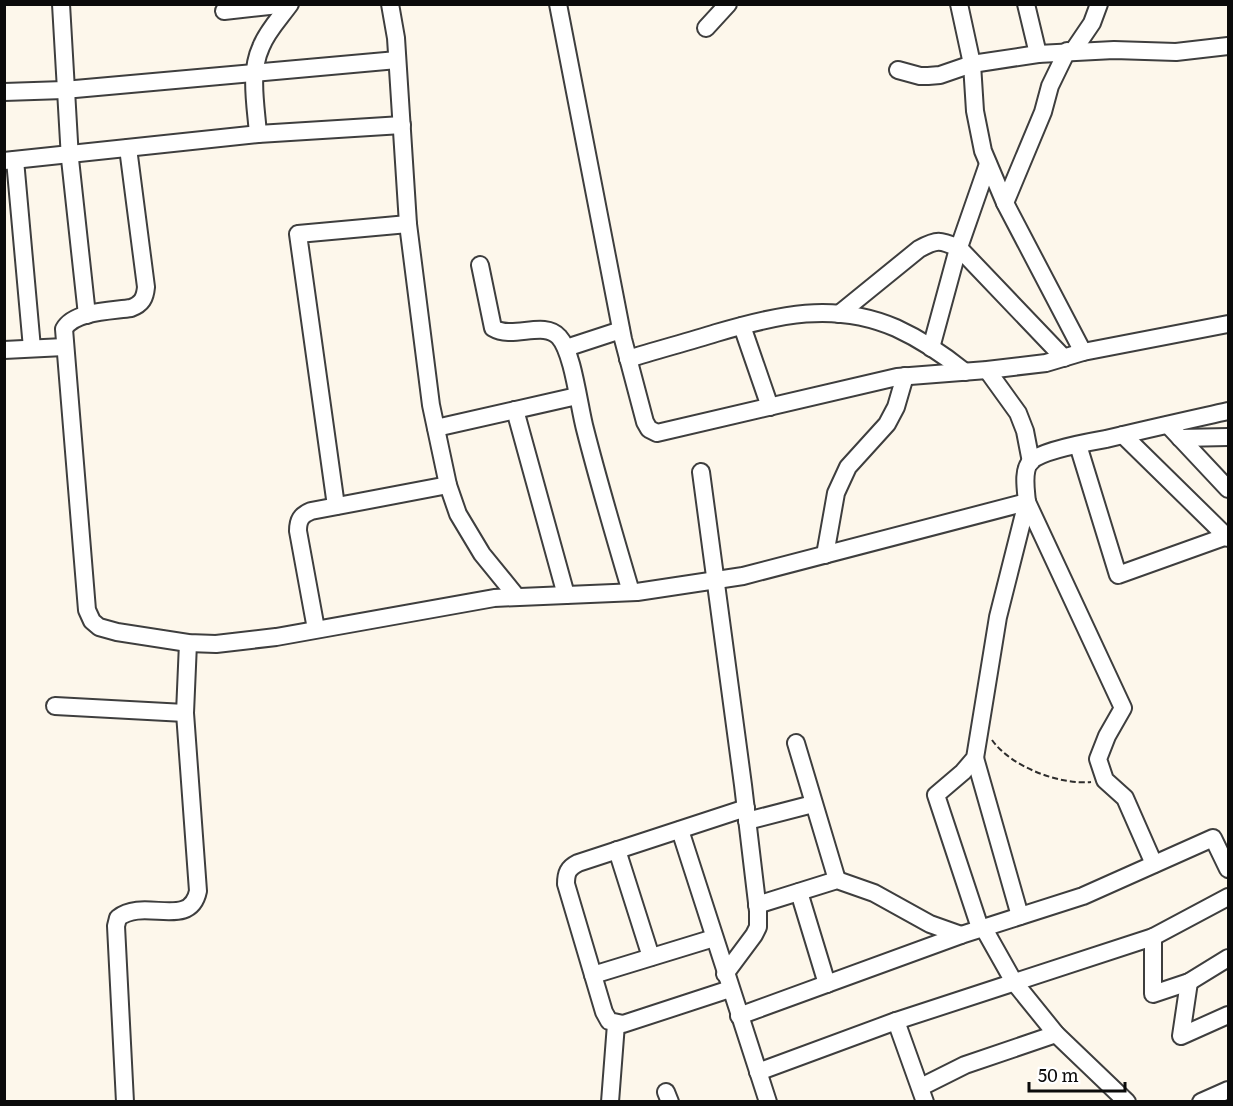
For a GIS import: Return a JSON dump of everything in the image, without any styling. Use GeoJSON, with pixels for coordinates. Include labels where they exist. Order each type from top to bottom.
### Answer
{"type":"FeatureCollection","features":[{"type":"Feature","properties":{"kind":"street"},"geometry":{"type":"LineString","coordinates":[[61,4],[69,154],[87,315]]}},
{"type":"Feature","properties":{"kind":"street"},"geometry":{"type":"LineString","coordinates":[[224,11],[289,4]]}},
{"type":"Feature","properties":{"kind":"street"},"geometry":{"type":"LineString","coordinates":[[258,134],[254,73],[261,46],[289,4]]}},
{"type":"Feature","properties":{"kind":"street"},"geometry":{"type":"LineString","coordinates":[[390,4],[397,60],[408,224],[431,405],[448,485],[458,514],[467,530],[482,554],[517,597]]}},
{"type":"Feature","properties":{"kind":"street"},"geometry":{"type":"LineString","coordinates":[[558,4],[621,330],[645,422],[649,429],[657,434],[849,387],[905,376],[1046,363],[1083,352],[1228,324]]}},
{"type":"Feature","properties":{"kind":"street"},"geometry":{"type":"LineString","coordinates":[[706,28],[728,4]]}},
{"type":"Feature","properties":{"kind":"street"},"geometry":{"type":"LineString","coordinates":[[959,4],[972,64],[975,111],[982,151],[1005,203],[1083,352]]}},
{"type":"Feature","properties":{"kind":"street"},"geometry":{"type":"LineString","coordinates":[[1026,4],[1038,54]]}},
{"type":"Feature","properties":{"kind":"street"},"geometry":{"type":"LineString","coordinates":[[1005,203],[1043,112],[1050,86],[1070,51],[1092,23],[1100,4]]}},
{"type":"Feature","properties":{"kind":"street"},"geometry":{"type":"LineString","coordinates":[[898,70],[928,76],[940,75],[972,64],[1038,54],[1114,50],[1176,52],[1228,46]]}},
{"type":"Feature","properties":{"kind":"street"},"geometry":{"type":"LineString","coordinates":[[4,92],[64,90],[397,60]]}},
{"type":"Feature","properties":{"kind":"street"},"geometry":{"type":"LineString","coordinates":[[32,348],[10,161],[258,134],[402,125]]}},
{"type":"Feature","properties":{"kind":"street"},"geometry":{"type":"LineString","coordinates":[[128,148],[146,287],[145,297],[139,305],[131,308],[78,316],[68,322],[64,329],[87,610],[92,621],[99,627],[188,643],[226,642],[276,637],[494,598],[631,592],[743,576],[1027,502]]}},
{"type":"Feature","properties":{"kind":"street"},"geometry":{"type":"LineString","coordinates":[[931,348],[959,248],[988,164]]}},
{"type":"Feature","properties":{"kind":"street"},"geometry":{"type":"LineString","coordinates":[[336,506],[298,234],[408,224]]}},
{"type":"Feature","properties":{"kind":"street"},"geometry":{"type":"LineString","coordinates":[[839,314],[919,249],[933,241],[941,241],[959,248],[1064,358]]}},
{"type":"Feature","properties":{"kind":"street"},"geometry":{"type":"LineString","coordinates":[[480,265],[494,328],[508,333],[550,331],[558,336],[566,348],[631,592]]}},
{"type":"Feature","properties":{"kind":"street"},"geometry":{"type":"LineString","coordinates":[[628,359],[742,326],[798,313],[839,314],[857,316],[895,328],[943,355],[965,372]]}},
{"type":"Feature","properties":{"kind":"street"},"geometry":{"type":"LineString","coordinates":[[742,326],[770,407]]}},
{"type":"Feature","properties":{"kind":"street"},"geometry":{"type":"LineString","coordinates":[[566,348],[621,330]]}},
{"type":"Feature","properties":{"kind":"street"},"geometry":{"type":"LineString","coordinates":[[4,350],[64,347]]}},
{"type":"Feature","properties":{"kind":"street"},"geometry":{"type":"LineString","coordinates":[[987,370],[1018,413],[1026,431],[1031,462]]}},
{"type":"Feature","properties":{"kind":"street"},"geometry":{"type":"LineString","coordinates":[[825,555],[836,493],[848,467],[887,424],[896,407],[905,376]]}},
{"type":"Feature","properties":{"kind":"street"},"geometry":{"type":"LineString","coordinates":[[436,428],[578,396]]}},
{"type":"Feature","properties":{"kind":"street"},"geometry":{"type":"LineString","coordinates":[[515,410],[566,595]]}},
{"type":"Feature","properties":{"kind":"street"},"geometry":{"type":"LineString","coordinates":[[1020,916],[975,758],[998,617],[1027,502],[1027,468],[1031,462],[1041,456],[1078,445],[1228,411]]}},
{"type":"Feature","properties":{"kind":"street"},"geometry":{"type":"LineString","coordinates":[[1168,425],[1228,489]]}},
{"type":"Feature","properties":{"kind":"street"},"geometry":{"type":"LineString","coordinates":[[1078,445],[1118,574],[1228,537],[1123,435]]}},
{"type":"Feature","properties":{"kind":"street"},"geometry":{"type":"LineString","coordinates":[[1180,438],[1228,437]]}},
{"type":"Feature","properties":{"kind":"street"},"geometry":{"type":"LineString","coordinates":[[701,472],[746,814],[758,927],[728,982],[623,1024],[609,1021],[604,1012],[566,884],[566,874],[570,867],[680,830],[746,814],[813,804]]}},
{"type":"Feature","properties":{"kind":"street"},"geometry":{"type":"LineString","coordinates":[[316,629],[298,531],[298,521],[304,514],[311,510],[448,485]]}},
{"type":"Feature","properties":{"kind":"street"},"geometry":{"type":"LineString","coordinates":[[1027,502],[1123,708],[1107,736],[1098,759],[1105,780],[1125,798],[1154,864]]}},
{"type":"Feature","properties":{"kind":"street"},"geometry":{"type":"LineString","coordinates":[[125,1101],[117,918],[124,913],[136,910],[183,911],[195,901],[198,891],[185,713],[188,643]]}},
{"type":"Feature","properties":{"kind":"street"},"geometry":{"type":"LineString","coordinates":[[55,706],[185,713]]}},
{"type":"Feature","properties":{"kind":"street"},"geometry":{"type":"LineString","coordinates":[[796,743],[837,880]]}},
{"type":"Feature","properties":{"kind":"street"},"geometry":{"type":"LineString","coordinates":[[975,758],[963,772],[936,795],[982,928],[1014,982],[1056,1034],[1127,1101]]}},
{"type":"Feature","properties":{"kind":"street"},"geometry":{"type":"LineString","coordinates":[[680,830],[768,1101]]}},
{"type":"Feature","properties":{"kind":"street"},"geometry":{"type":"LineString","coordinates":[[739,1016],[961,934],[1083,896],[1213,838],[1228,869]]}},
{"type":"Feature","properties":{"kind":"street"},"geometry":{"type":"LineString","coordinates":[[617,850],[651,957]]}},
{"type":"Feature","properties":{"kind":"street"},"geometry":{"type":"LineString","coordinates":[[757,906],[837,880],[874,893],[930,924],[961,934]]}},
{"type":"Feature","properties":{"kind":"street"},"geometry":{"type":"LineString","coordinates":[[799,892],[827,984]]}},
{"type":"Feature","properties":{"kind":"street"},"geometry":{"type":"LineString","coordinates":[[758,1072],[896,1021],[1152,937],[1228,897]]}},
{"type":"Feature","properties":{"kind":"street"},"geometry":{"type":"LineString","coordinates":[[1152,937],[1153,994],[1189,982],[1228,958]]}},
{"type":"Feature","properties":{"kind":"street"},"geometry":{"type":"LineString","coordinates":[[593,975],[714,938]]}},
{"type":"Feature","properties":{"kind":"street"},"geometry":{"type":"LineString","coordinates":[[1189,982],[1181,1036],[1228,1015]]}},
{"type":"Feature","properties":{"kind":"street"},"geometry":{"type":"LineString","coordinates":[[896,1021],[923,1094],[965,1065],[1056,1034]]}},
{"type":"Feature","properties":{"kind":"street"},"geometry":{"type":"LineString","coordinates":[[610,1101],[616,1024]]}},
{"type":"Feature","properties":{"kind":"street"},"geometry":{"type":"LineString","coordinates":[[1201,1101],[1228,1090]]}},
{"type":"Feature","properties":{"kind":"path"},"geometry":{"type":"LineString","coordinates":[[982,723],[994,744],[1016,761],[1048,777],[1082,783],[1105,780]]}}]}
